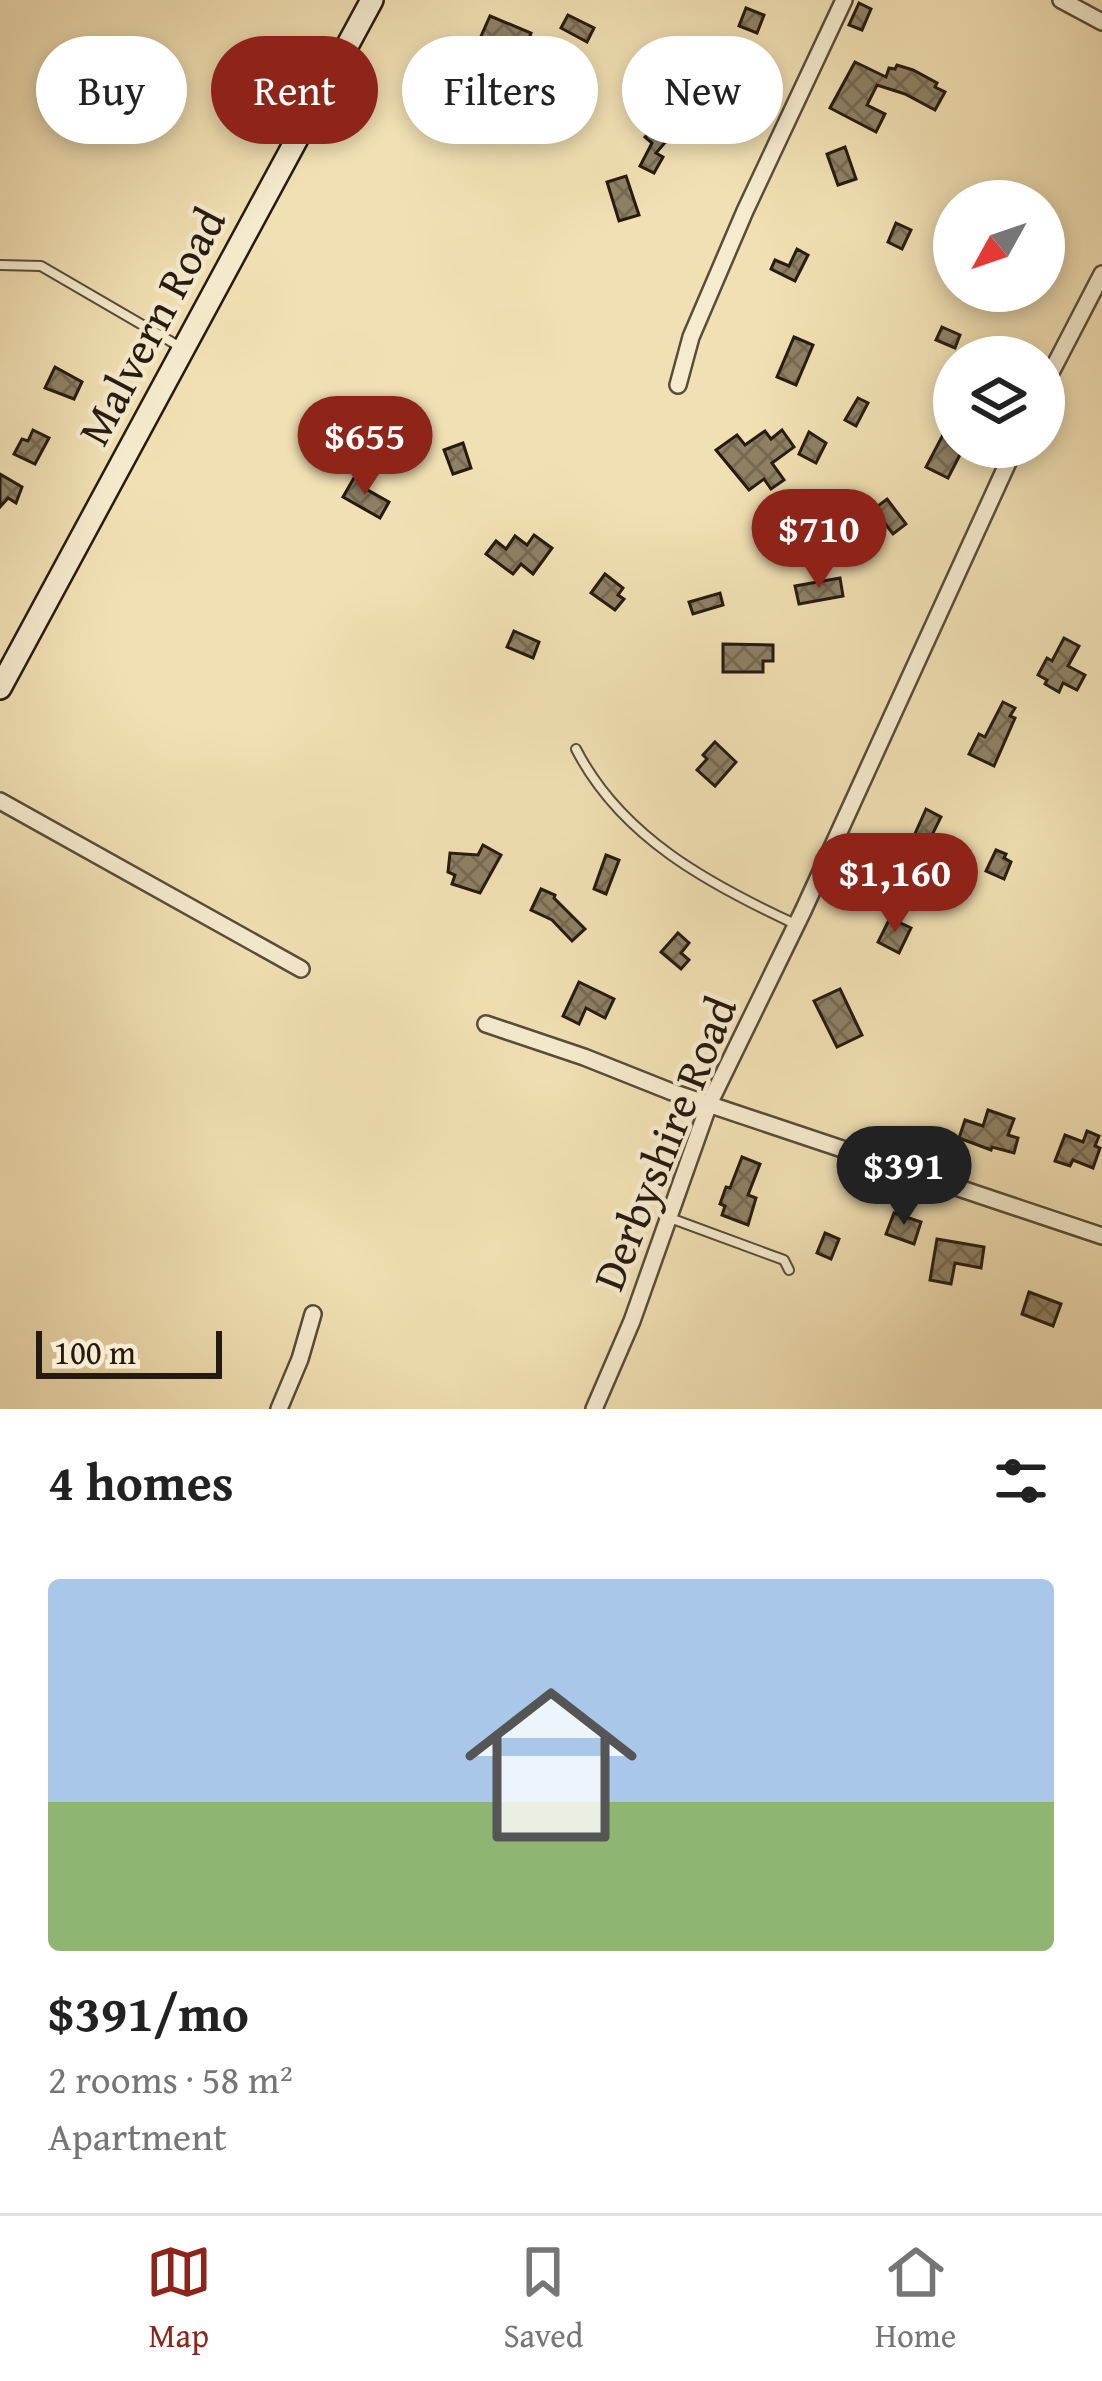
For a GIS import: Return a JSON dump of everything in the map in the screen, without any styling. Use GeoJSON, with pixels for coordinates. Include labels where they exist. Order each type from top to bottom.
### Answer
{"type":"FeatureCollection","features":[{"type":"Feature","properties":{"kind":"main road","name":"Malvern Road"},"geometry":{"type":"LineString","coordinates":[[0,688],[372,0]]}},
{"type":"Feature","properties":{"kind":"street"},"geometry":{"type":"LineString","coordinates":[[678,385],[691,338],[745,211],[844,0]]}},
{"type":"Feature","properties":{"kind":"street"},"geometry":{"type":"LineString","coordinates":[[1060,0],[1102,22]]}},
{"type":"Feature","properties":{"kind":"street"},"geometry":{"type":"LineString","coordinates":[[1065,345],[1102,274]]}},
{"type":"Feature","properties":{"kind":"street","name":"Derbyshire Road"},"geometry":{"type":"LineString","coordinates":[[594,1409],[632,1321],[709,1104],[1005,468]]}},
{"type":"Feature","properties":{"kind":"street"},"geometry":{"type":"LineString","coordinates":[[0,801],[301,969]]}},
{"type":"Feature","properties":{"kind":"street"},"geometry":{"type":"LineString","coordinates":[[486,1024],[1102,1236]]}},
{"type":"Feature","properties":{"kind":"street"},"geometry":{"type":"LineString","coordinates":[[279,1409],[313,1314]]}},
{"type":"Feature","properties":{"kind":"lane"},"geometry":{"type":"LineString","coordinates":[[0,265],[41,266],[183,349]]}},
{"type":"Feature","properties":{"kind":"lane"},"geometry":{"type":"LineString","coordinates":[[576,748],[601,791],[668,854],[700,876],[796,925]]}},
{"type":"Feature","properties":{"kind":"lane"},"geometry":{"type":"LineString","coordinates":[[668,1218],[784,1260],[789,1270]]}},
{"type":"Feature","properties":{"kind":"building"},"geometry":{"type":"Polygon","coordinates":[[[859,3],[871,9],[862,30],[849,25],[859,3]]]}},
{"type":"Feature","properties":{"kind":"building"},"geometry":{"type":"Polygon","coordinates":[[[746,8],[764,15],[757,33],[739,26],[746,8]]]}},
{"type":"Feature","properties":{"kind":"building"},"geometry":{"type":"Polygon","coordinates":[[[568,15],[594,28],[590,36],[576,36],[561,28],[568,15]]]}},
{"type":"Feature","properties":{"kind":"building"},"geometry":{"type":"Polygon","coordinates":[[[490,16],[531,33],[530,36],[481,36],[490,16]]]}},
{"type":"Feature","properties":{"kind":"building"},"geometry":{"type":"Polygon","coordinates":[[[855,62],[886,77],[889,68],[897,65],[913,70],[945,92],[935,110],[877,85],[867,105],[885,114],[876,132],[830,108],[855,62]]]}},
{"type":"Feature","properties":{"kind":"building"},"geometry":{"type":"Polygon","coordinates":[[[651,144],[664,144],[656,153],[663,157],[654,173],[640,166],[651,144]]]}},
{"type":"Feature","properties":{"kind":"building"},"geometry":{"type":"Polygon","coordinates":[[[845,147],[856,179],[838,185],[827,154],[845,147]]]}},
{"type":"Feature","properties":{"kind":"building"},"geometry":{"type":"Polygon","coordinates":[[[626,176],[639,215],[619,221],[607,182],[626,176]]]}},
{"type":"Feature","properties":{"kind":"building"},"geometry":{"type":"Polygon","coordinates":[[[896,223],[911,230],[902,249],[888,242],[896,223]]]}},
{"type":"Feature","properties":{"kind":"building"},"geometry":{"type":"Polygon","coordinates":[[[797,249],[808,255],[795,281],[771,269],[775,260],[789,266],[797,249]]]}},
{"type":"Feature","properties":{"kind":"building"},"geometry":{"type":"Polygon","coordinates":[[[942,327],[960,335],[960,336],[938,336],[942,327]]]}},
{"type":"Feature","properties":{"kind":"building"},"geometry":{"type":"Polygon","coordinates":[[[794,337],[813,345],[796,385],[777,377],[794,337]]]}},
{"type":"Feature","properties":{"kind":"building"},"geometry":{"type":"Polygon","coordinates":[[[55,367],[82,382],[74,399],[45,388],[55,367]]]}},
{"type":"Feature","properties":{"kind":"building"},"geometry":{"type":"Polygon","coordinates":[[[858,398],[868,403],[856,426],[845,420],[858,398]]]}},
{"type":"Feature","properties":{"kind":"building"},"geometry":{"type":"Polygon","coordinates":[[[33,430],[49,438],[35,464],[14,454],[33,430]]]}},
{"type":"Feature","properties":{"kind":"building"},"geometry":{"type":"Polygon","coordinates":[[[782,430],[794,447],[772,463],[784,480],[771,489],[764,479],[749,490],[716,450],[737,435],[745,445],[765,431],[771,439],[782,430]]]}},
{"type":"Feature","properties":{"kind":"building"},"geometry":{"type":"Polygon","coordinates":[[[809,432],[826,443],[816,463],[799,454],[809,432]]]}},
{"type":"Feature","properties":{"kind":"building"},"geometry":{"type":"Polygon","coordinates":[[[463,443],[471,468],[453,474],[444,450],[463,443]]]}},
{"type":"Feature","properties":{"kind":"building"},"geometry":{"type":"Polygon","coordinates":[[[933,454],[933,468],[953,468],[948,478],[926,467],[933,454]]]}},
{"type":"Feature","properties":{"kind":"building"},"geometry":{"type":"Polygon","coordinates":[[[0,474],[22,487],[16,503],[8,498],[0,507],[0,474]]]}},
{"type":"Feature","properties":{"kind":"building"},"geometry":{"type":"Polygon","coordinates":[[[355,476],[368,484],[366,489],[389,502],[380,518],[343,497],[355,476]]]}},
{"type":"Feature","properties":{"kind":"building"},"geometry":{"type":"Polygon","coordinates":[[[887,499],[906,524],[893,534],[874,509],[887,499]]]}},
{"type":"Feature","properties":{"kind":"building"},"geometry":{"type":"Polygon","coordinates":[[[534,535],[552,548],[533,574],[521,564],[513,574],[486,554],[496,541],[506,549],[515,536],[527,545],[534,535]]]}},
{"type":"Feature","properties":{"kind":"building"},"geometry":{"type":"Polygon","coordinates":[[[605,574],[623,588],[618,595],[624,599],[615,610],[591,593],[605,574]]]}},
{"type":"Feature","properties":{"kind":"building"},"geometry":{"type":"Polygon","coordinates":[[[840,578],[843,596],[799,604],[795,586],[840,578]]]}},
{"type":"Feature","properties":{"kind":"building"},"geometry":{"type":"Polygon","coordinates":[[[720,593],[723,605],[693,614],[689,602],[720,593]]]}},
{"type":"Feature","properties":{"kind":"building"},"geometry":{"type":"Polygon","coordinates":[[[514,631],[539,642],[533,658],[507,647],[514,631]]]}},
{"type":"Feature","properties":{"kind":"building"},"geometry":{"type":"Polygon","coordinates":[[[1064,638],[1079,646],[1068,666],[1085,675],[1077,690],[1063,683],[1059,692],[1038,675],[1064,638]]]}},
{"type":"Feature","properties":{"kind":"building"},"geometry":{"type":"Polygon","coordinates":[[[723,644],[773,645],[773,661],[763,661],[763,672],[723,672],[723,644]]]}},
{"type":"Feature","properties":{"kind":"building"},"geometry":{"type":"Polygon","coordinates":[[[1003,702],[1015,708],[1010,716],[1015,718],[994,766],[969,754],[979,734],[985,737],[1003,702]]]}},
{"type":"Feature","properties":{"kind":"building"},"geometry":{"type":"Polygon","coordinates":[[[715,742],[736,762],[715,786],[697,770],[715,742]]]}},
{"type":"Feature","properties":{"kind":"building"},"geometry":{"type":"Polygon","coordinates":[[[926,809],[941,817],[918,863],[905,856],[926,809]]]}},
{"type":"Feature","properties":{"kind":"building"},"geometry":{"type":"Polygon","coordinates":[[[483,845],[501,855],[480,893],[452,884],[450,853],[478,855],[483,845]]]}},
{"type":"Feature","properties":{"kind":"building"},"geometry":{"type":"Polygon","coordinates":[[[996,850],[1011,862],[1004,879],[986,871],[996,850]]]}},
{"type":"Feature","properties":{"kind":"building"},"geometry":{"type":"Polygon","coordinates":[[[606,855],[619,860],[606,894],[594,889],[606,855]]]}},
{"type":"Feature","properties":{"kind":"building"},"geometry":{"type":"Polygon","coordinates":[[[541,889],[555,895],[585,929],[572,941],[552,920],[531,910],[541,889]]]}},
{"type":"Feature","properties":{"kind":"building"},"geometry":{"type":"Polygon","coordinates":[[[890,918],[911,928],[899,953],[878,942],[890,918]]]}},
{"type":"Feature","properties":{"kind":"building"},"geometry":{"type":"Polygon","coordinates":[[[678,933],[689,943],[681,953],[689,960],[681,969],[661,952],[678,933]]]}},
{"type":"Feature","properties":{"kind":"building"},"geometry":{"type":"Polygon","coordinates":[[[579,982],[614,999],[605,1018],[586,1008],[579,1024],[563,1016],[579,982]]]}},
{"type":"Feature","properties":{"kind":"building"},"geometry":{"type":"Polygon","coordinates":[[[840,989],[862,1035],[837,1047],[814,1001],[840,989]]]}},
{"type":"Feature","properties":{"kind":"building"},"geometry":{"type":"Polygon","coordinates":[[[988,1110],[1014,1119],[1008,1135],[1018,1138],[1014,1153],[959,1138],[965,1120],[983,1126],[988,1110]]]}},
{"type":"Feature","properties":{"kind":"building"},"geometry":{"type":"Polygon","coordinates":[[[1087,1131],[1099,1136],[1093,1168],[1073,1160],[1070,1166],[1055,1161],[1065,1135],[1083,1142],[1087,1131]]]}},
{"type":"Feature","properties":{"kind":"building"},"geometry":{"type":"Polygon","coordinates":[[[742,1157],[760,1164],[748,1195],[756,1198],[748,1225],[722,1215],[725,1206],[720,1204],[742,1157]]]}},
{"type":"Feature","properties":{"kind":"building"},"geometry":{"type":"Polygon","coordinates":[[[894,1213],[921,1222],[914,1244],[886,1234],[894,1213]]]}},
{"type":"Feature","properties":{"kind":"building"},"geometry":{"type":"Polygon","coordinates":[[[825,1233],[839,1239],[831,1259],[817,1253],[825,1233]]]}},
{"type":"Feature","properties":{"kind":"building"},"geometry":{"type":"Polygon","coordinates":[[[937,1239],[984,1247],[981,1268],[955,1263],[951,1284],[930,1280],[937,1239]]]}},
{"type":"Feature","properties":{"kind":"building"},"geometry":{"type":"Polygon","coordinates":[[[1029,1292],[1061,1304],[1053,1326],[1022,1314],[1029,1292]]]}}]}
